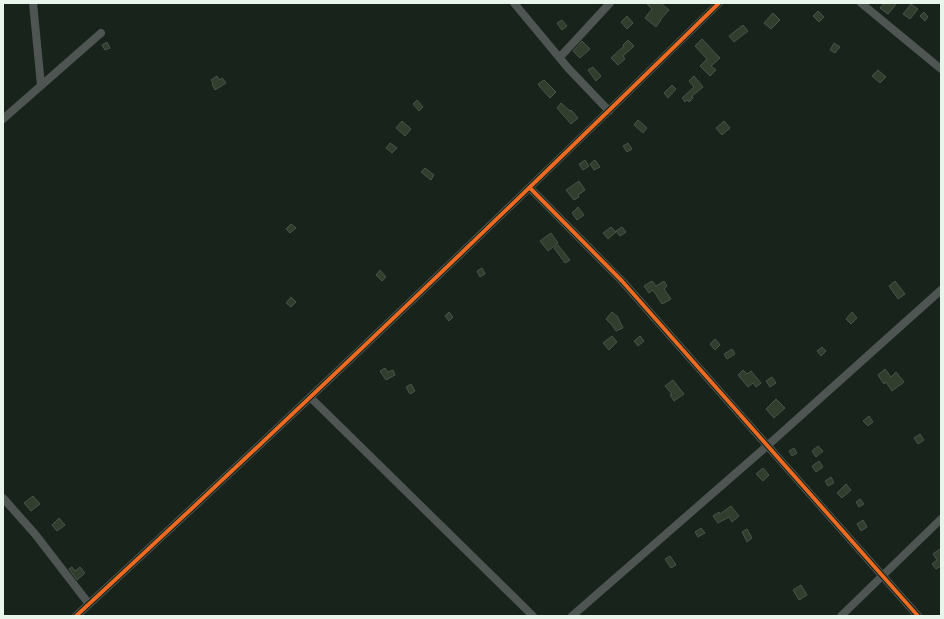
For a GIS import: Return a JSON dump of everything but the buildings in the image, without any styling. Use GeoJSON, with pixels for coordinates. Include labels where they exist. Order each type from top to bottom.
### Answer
{"type":"FeatureCollection","features":[{"type":"Feature","properties":{"kind":"street"},"geometry":{"type":"LineString","coordinates":[[33,3],[41,85]]}},
{"type":"Feature","properties":{"kind":"street"},"geometry":{"type":"LineString","coordinates":[[514,3],[609,111]]}},
{"type":"Feature","properties":{"kind":"street"},"geometry":{"type":"LineString","coordinates":[[560,57],[610,3]]}},
{"type":"Feature","properties":{"kind":"street"},"geometry":{"type":"LineString","coordinates":[[76,616],[530,188],[719,3]]}},
{"type":"Feature","properties":{"kind":"street"},"geometry":{"type":"LineString","coordinates":[[862,3],[941,69]]}},
{"type":"Feature","properties":{"kind":"street"},"geometry":{"type":"LineString","coordinates":[[3,119],[101,33]]}},
{"type":"Feature","properties":{"kind":"street"},"geometry":{"type":"LineString","coordinates":[[530,188],[622,281],[918,616]]}},
{"type":"Feature","properties":{"kind":"street"},"geometry":{"type":"LineString","coordinates":[[572,616],[767,446],[941,290]]}},
{"type":"Feature","properties":{"kind":"street"},"geometry":{"type":"LineString","coordinates":[[310,397],[533,616]]}},
{"type":"Feature","properties":{"kind":"street"},"geometry":{"type":"LineString","coordinates":[[3,498],[35,534],[89,604]]}},
{"type":"Feature","properties":{"kind":"street"},"geometry":{"type":"LineString","coordinates":[[841,616],[941,519]]}},
{"type":"Feature","properties":{"kind":"cycle path"},"geometry":{"type":"LineString","coordinates":[[76,616],[239,465],[400,312],[719,3]]}},
{"type":"Feature","properties":{"kind":"cycle path"},"geometry":{"type":"LineString","coordinates":[[530,188],[622,281],[918,616]]}}]}
